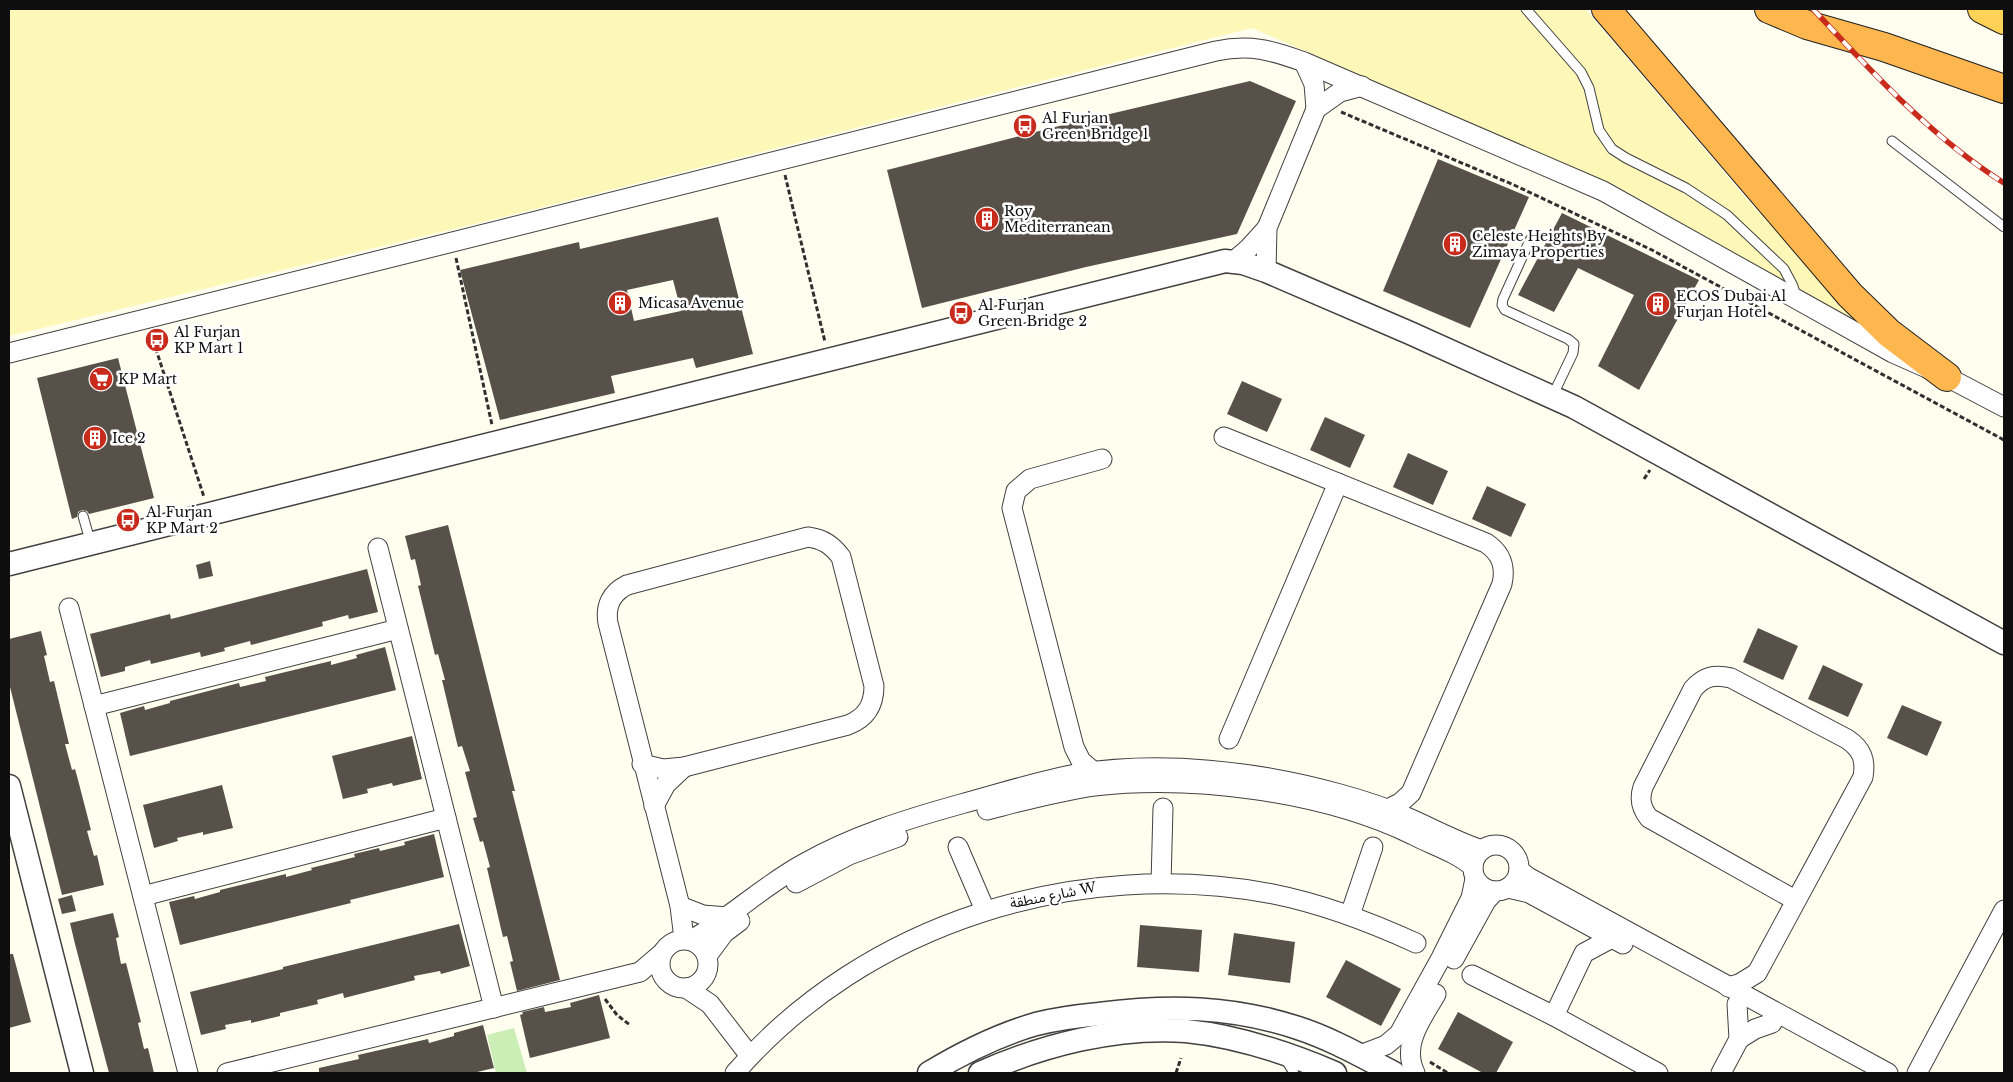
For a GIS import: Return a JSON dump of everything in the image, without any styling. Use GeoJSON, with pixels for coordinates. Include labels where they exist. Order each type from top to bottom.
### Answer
{"type":"FeatureCollection","features":[{"type":"Feature","properties":{"kind":"highway"},"geometry":{"type":"LineString","coordinates":[[1606,9],[1850,295],[1889,333],[1947,377]]}},
{"type":"Feature","properties":{"kind":"highway"},"geometry":{"type":"LineString","coordinates":[[1770,9],[1807,25],[1884,46],[2004,89]]}},
{"type":"Feature","properties":{"kind":"highway"},"geometry":{"type":"LineString","coordinates":[[1808,9],[1884,46]]}},
{"type":"Feature","properties":{"kind":"highway"},"geometry":{"type":"LineString","coordinates":[[1982,9],[2004,20]]}},
{"type":"Feature","properties":{"kind":"street"},"geometry":{"type":"LineString","coordinates":[[9,353],[1230,48],[1258,48],[1304,62],[1362,86],[1603,191],[1893,353],[1947,377],[2004,407]]}},
{"type":"Feature","properties":{"kind":"street"},"geometry":{"type":"LineString","coordinates":[[1304,62],[1323,103]]}},
{"type":"Feature","properties":{"kind":"street"},"geometry":{"type":"LineString","coordinates":[[1234,261],[1267,228],[1323,103],[1351,88],[1362,86]]}},
{"type":"Feature","properties":{"kind":"street"},"geometry":{"type":"LineString","coordinates":[[1266,272],[1267,228]]}},
{"type":"Feature","properties":{"kind":"street"},"geometry":{"type":"LineString","coordinates":[[9,564],[1225,261],[1234,261],[1266,272],[1410,333],[1583,412],[2004,643]]}},
{"type":"Feature","properties":{"kind":"street"},"geometry":{"type":"LineString","coordinates":[[1224,437],[1486,544],[1493,548],[1502,562],[1504,576],[1502,584],[1410,793],[1400,803],[1388,809]]}},
{"type":"Feature","properties":{"kind":"street"},"geometry":{"type":"LineString","coordinates":[[1094,772],[1081,761],[1074,747],[1013,514],[1013,502],[1020,486],[1030,479],[1102,459]]}},
{"type":"Feature","properties":{"kind":"street"},"geometry":{"type":"LineString","coordinates":[[1229,739],[1338,484]]}},
{"type":"Feature","properties":{"kind":"street"},"geometry":{"type":"LineString","coordinates":[[642,764],[663,768],[684,767],[848,725],[867,712],[874,696],[874,686],[841,557],[827,542],[808,537],[627,584],[615,592],[608,606],[606,615],[642,764],[688,940]]}},
{"type":"Feature","properties":{"kind":"street"},"geometry":{"type":"LineString","coordinates":[[378,548],[494,1008]]}},
{"type":"Feature","properties":{"kind":"street"},"geometry":{"type":"LineString","coordinates":[[69,608],[188,1073]]}},
{"type":"Feature","properties":{"kind":"street"},"geometry":{"type":"LineString","coordinates":[[94,706],[398,629]]}},
{"type":"Feature","properties":{"kind":"street"},"geometry":{"type":"LineString","coordinates":[[1728,986],[1748,979],[1757,973],[1862,777],[1863,758],[1854,744],[1839,734],[1731,678],[1720,675],[1708,677],[1698,682],[1693,689],[1644,787],[1641,795],[1641,804],[1644,812],[1649,818],[1795,900]]}},
{"type":"Feature","properties":{"kind":"street"},"geometry":{"type":"LineString","coordinates":[[1060,777],[1070,763],[1074,747]]}},
{"type":"Feature","properties":{"kind":"street"},"geometry":{"type":"LineString","coordinates":[[654,806],[666,784],[684,767]]}},
{"type":"Feature","properties":{"kind":"street"},"geometry":{"type":"LineString","coordinates":[[640,972],[661,954],[670,943],[688,940],[727,917],[763,889],[795,869],[844,843],[887,826],[924,815],[1060,777],[1094,772],[1160,769],[1233,773],[1339,793],[1388,809],[1482,850]]}},
{"type":"Feature","properties":{"kind":"street"},"geometry":{"type":"LineString","coordinates":[[707,956],[724,933],[772,898],[809,875],[890,839],[981,811],[1062,792],[1096,786],[1161,782],[1196,784],[1258,791],[1302,799],[1367,816],[1398,828],[1461,858],[1474,873],[1480,885],[1487,890],[1502,889],[1529,893],[1865,1073]]}},
{"type":"Feature","properties":{"kind":"street"},"geometry":{"type":"LineString","coordinates":[[9,786],[82,1073]]}},
{"type":"Feature","properties":{"kind":"street"},"geometry":{"type":"LineString","coordinates":[[1410,793],[1411,807],[1415,820]]}},
{"type":"Feature","properties":{"kind":"street"},"geometry":{"type":"LineString","coordinates":[[1161,883],[1162,808]]}},
{"type":"Feature","properties":{"kind":"street"},"geometry":{"type":"LineString","coordinates":[[143,896],[446,818]]}},
{"type":"Feature","properties":{"kind":"street"},"geometry":{"type":"LineString","coordinates":[[1360,1055],[1386,1046],[1399,1034],[1441,958],[1471,898],[1477,854],[1495,845],[1508,849],[1514,854],[1518,870],[1513,883],[1502,889],[1480,911],[1411,1040],[1410,1060],[1415,1073]]}},
{"type":"Feature","properties":{"kind":"street"},"geometry":{"type":"LineString","coordinates":[[958,846],[985,910]]}},
{"type":"Feature","properties":{"kind":"street"},"geometry":{"type":"LineString","coordinates":[[1350,915],[1373,847]]}},
{"type":"Feature","properties":{"kind":"street"},"geometry":{"type":"LineString","coordinates":[[1518,870],[1888,1073]]}},
{"type":"Feature","properties":{"kind":"street","name":"شارع منطقة W"},"geometry":{"type":"LineString","coordinates":[[735,1073],[750,1056],[791,1018],[835,984],[883,955],[925,934],[985,910],[1056,892],[1111,885],[1161,883],[1217,886],[1273,894],[1350,915],[1416,943]]}},
{"type":"Feature","properties":{"kind":"street"},"geometry":{"type":"LineString","coordinates":[[680,906],[703,915],[727,917]]}},
{"type":"Feature","properties":{"kind":"street"},"geometry":{"type":"LineString","coordinates":[[1917,1073],[2004,910]]}},
{"type":"Feature","properties":{"kind":"street"},"geometry":{"type":"LineString","coordinates":[[1554,1016],[1584,952],[1578,920]]}},
{"type":"Feature","properties":{"kind":"street"},"geometry":{"type":"LineString","coordinates":[[1584,952],[1612,938]]}},
{"type":"Feature","properties":{"kind":"street"},"geometry":{"type":"LineString","coordinates":[[227,1073],[640,972],[664,978],[676,987],[686,988],[693,986],[703,978],[708,964],[707,956],[698,944],[688,940]]}},
{"type":"Feature","properties":{"kind":"street"},"geometry":{"type":"LineString","coordinates":[[661,954],[660,966],[664,978]]}},
{"type":"Feature","properties":{"kind":"street"},"geometry":{"type":"LineString","coordinates":[[1757,973],[1763,1006]]}},
{"type":"Feature","properties":{"kind":"street"},"geometry":{"type":"LineString","coordinates":[[1472,975],[1554,1016],[1658,1073]]}},
{"type":"Feature","properties":{"kind":"street"},"geometry":{"type":"LineString","coordinates":[[703,978],[710,1004]]}},
{"type":"Feature","properties":{"kind":"street"},"geometry":{"type":"LineString","coordinates":[[686,988],[710,1004],[750,1056]]}},
{"type":"Feature","properties":{"kind":"street"},"geometry":{"type":"LineString","coordinates":[[1737,1004],[1739,1039]]}},
{"type":"Feature","properties":{"kind":"street"},"geometry":{"type":"LineString","coordinates":[[929,1073],[992,1040],[1034,1025],[1065,1018],[1167,1007],[1206,1008],[1280,1023],[1314,1034],[1394,1073]]}},
{"type":"Feature","properties":{"kind":"street"},"geometry":{"type":"LineString","coordinates":[[1721,1073],[1739,1039],[1755,1029],[1772,1023]]}},
{"type":"Feature","properties":{"kind":"street"},"geometry":{"type":"LineString","coordinates":[[980,1073],[1010,1060],[1049,1047],[1088,1038],[1128,1033],[1184,1031],[1231,1038],[1274,1050],[1335,1073]]}},
{"type":"Feature","properties":{"kind":"lane"},"geometry":{"type":"LineString","coordinates":[[1526,9],[1581,72],[1589,88],[1599,130],[1607,144],[1626,158],[1686,188],[1726,215],[1784,269],[1793,286],[1797,300]]}},
{"type":"Feature","properties":{"kind":"lane"},"geometry":{"type":"LineString","coordinates":[[1892,141],[2004,227]]}},
{"type":"Feature","properties":{"kind":"lane"},"geometry":{"type":"LineString","coordinates":[[1530,240],[1502,305],[1505,310],[1568,339],[1574,344],[1573,353],[1552,397]]}},
{"type":"Feature","properties":{"kind":"lane"},"geometry":{"type":"LineString","coordinates":[[83,516],[91,544]]}},
{"type":"Feature","properties":{"kind":"lane"},"geometry":{"type":"LineString","coordinates":[[1274,1050],[1285,1059],[1294,1073]]}},
{"type":"Feature","properties":{"kind":"path"},"geometry":{"type":"LineString","coordinates":[[1323,103],[1514,184],[1652,250],[2004,440]]}},
{"type":"Feature","properties":{"kind":"path"},"geometry":{"type":"LineString","coordinates":[[781,159],[829,360]]}},
{"type":"Feature","properties":{"kind":"path"},"geometry":{"type":"LineString","coordinates":[[452,241],[495,443]]}},
{"type":"Feature","properties":{"kind":"path"},"geometry":{"type":"LineString","coordinates":[[146,318],[210,514]]}},
{"type":"Feature","properties":{"kind":"path"},"geometry":{"type":"LineString","coordinates":[[596,982],[606,1002],[617,1016],[630,1025]]}},
{"type":"Feature","properties":{"kind":"path"},"geometry":{"type":"LineString","coordinates":[[1176,1073],[1180,1058]]}},
{"type":"Feature","properties":{"kind":"green space"},"geometry":{"type":"Polygon","coordinates":[[[514,1028],[527,1073],[496,1073],[487,1035],[514,1028]]]}},
{"type":"Feature","properties":{"kind":"sand"},"geometry":{"type":"Polygon","coordinates":[[[9,9],[1585,9],[1746,198],[1861,324],[1616,186],[1252,28],[495,219],[9,336],[9,9]]]}},
{"type":"Feature","properties":{"kind":"building"},"geometry":{"type":"Polygon","coordinates":[[[1250,81],[1296,101],[1237,234],[1086,267],[922,308],[887,170],[1063,125],[1250,81]]]}},
{"type":"Feature","properties":{"kind":"building","name":"Celeste Heights By Zimaya Properties"},"geometry":{"type":"Polygon","coordinates":[[[1438,159],[1529,197],[1470,328],[1383,291],[1438,159]]]}},
{"type":"Feature","properties":{"kind":"building","name":"ECOS Dubai Al Furjan Hotel"},"geometry":{"type":"Polygon","coordinates":[[[1562,213],[1699,280],[1639,390],[1598,366],[1634,295],[1578,268],[1554,312],[1518,295],[1562,213]]]}},
{"type":"Feature","properties":{"kind":"building"},"geometry":{"type":"Polygon","coordinates":[[[718,217],[753,354],[696,368],[693,358],[611,376],[615,393],[500,420],[460,270],[579,242],[580,249],[718,217]],[[673,280],[627,290],[634,321],[681,311],[673,280]]]}},
{"type":"Feature","properties":{"kind":"building","name":"Ice 2"},"geometry":{"type":"Polygon","coordinates":[[[118,358],[154,498],[89,514],[87,511],[82,510],[78,512],[77,517],[72,519],[37,378],[118,358]]]}},
{"type":"Feature","properties":{"kind":"building"},"geometry":{"type":"Polygon","coordinates":[[[1242,381],[1282,399],[1267,432],[1227,414],[1242,381]]]}},
{"type":"Feature","properties":{"kind":"building"},"geometry":{"type":"Polygon","coordinates":[[[1325,417],[1365,435],[1350,468],[1310,450],[1325,417]]]}},
{"type":"Feature","properties":{"kind":"building"},"geometry":{"type":"Polygon","coordinates":[[[1408,453],[1448,471],[1433,505],[1393,487],[1408,453]]]}},
{"type":"Feature","properties":{"kind":"building"},"geometry":{"type":"Polygon","coordinates":[[[1487,486],[1526,504],[1511,537],[1472,519],[1487,486]]]}},
{"type":"Feature","properties":{"kind":"building"},"geometry":{"type":"Polygon","coordinates":[[[448,525],[560,980],[517,991],[510,962],[513,961],[507,936],[503,937],[487,868],[490,867],[483,841],[480,842],[473,818],[477,817],[465,772],[470,771],[462,746],[458,747],[442,680],[445,680],[438,654],[435,655],[418,586],[421,585],[415,559],[411,560],[405,536],[448,525]]]}},
{"type":"Feature","properties":{"kind":"building"},"geometry":{"type":"Polygon","coordinates":[[[210,561],[213,576],[199,579],[196,565],[210,561]]]}},
{"type":"Feature","properties":{"kind":"building"},"geometry":{"type":"Polygon","coordinates":[[[367,569],[378,612],[349,619],[348,615],[322,622],[323,626],[251,645],[250,641],[224,648],[225,651],[201,657],[200,652],[151,664],[150,660],[125,667],[125,671],[101,677],[90,634],[170,614],[171,619],[367,569]]]}},
{"type":"Feature","properties":{"kind":"building"},"geometry":{"type":"Polygon","coordinates":[[[1758,628],[1798,646],[1783,680],[1743,662],[1758,628]]]}},
{"type":"Feature","properties":{"kind":"building"},"geometry":{"type":"Polygon","coordinates":[[[41,631],[47,655],[44,656],[50,682],[54,681],[69,744],[65,744],[72,770],[75,769],[77,776],[91,830],[87,831],[94,856],[97,855],[104,885],[62,895],[9,683],[9,639],[41,631]]]}},
{"type":"Feature","properties":{"kind":"building"},"geometry":{"type":"Polygon","coordinates":[[[385,647],[396,690],[130,756],[120,713],[144,706],[145,710],[170,703],[170,701],[239,683],[240,687],[266,681],[265,677],[331,661],[331,665],[357,658],[356,655],[385,647]]]}},
{"type":"Feature","properties":{"kind":"building"},"geometry":{"type":"Polygon","coordinates":[[[1823,665],[1863,684],[1848,717],[1808,699],[1823,665]]]}},
{"type":"Feature","properties":{"kind":"building"},"geometry":{"type":"Polygon","coordinates":[[[1902,705],[1942,722],[1927,756],[1887,738],[1902,705]]]}},
{"type":"Feature","properties":{"kind":"building"},"geometry":{"type":"Polygon","coordinates":[[[412,736],[422,779],[393,786],[392,783],[367,789],[368,793],[343,799],[332,756],[412,736]]]}},
{"type":"Feature","properties":{"kind":"building"},"geometry":{"type":"Polygon","coordinates":[[[222,785],[233,828],[203,835],[203,832],[177,838],[178,841],[154,848],[143,805],[222,785]]]}},
{"type":"Feature","properties":{"kind":"building"},"geometry":{"type":"Polygon","coordinates":[[[434,834],[444,877],[350,900],[351,903],[180,945],[169,902],[194,896],[195,899],[220,892],[220,890],[286,874],[286,877],[312,870],[311,868],[355,857],[354,854],[379,848],[380,851],[405,845],[404,842],[434,834]]]}},
{"type":"Feature","properties":{"kind":"building"},"geometry":{"type":"Polygon","coordinates":[[[72,895],[76,911],[62,914],[58,899],[72,895]]]}},
{"type":"Feature","properties":{"kind":"building"},"geometry":{"type":"Polygon","coordinates":[[[113,913],[119,937],[116,938],[121,964],[126,963],[141,1022],[138,1023],[144,1049],[148,1048],[154,1073],[109,1073],[75,944],[70,923],[113,913]]]}},
{"type":"Feature","properties":{"kind":"building"},"geometry":{"type":"Polygon","coordinates":[[[459,924],[470,966],[441,974],[440,971],[414,976],[415,980],[344,998],[343,993],[317,1000],[318,1004],[280,1013],[280,1016],[251,1023],[251,1020],[225,1025],[226,1029],[201,1035],[190,992],[459,924]]]}},
{"type":"Feature","properties":{"kind":"building"},"geometry":{"type":"Polygon","coordinates":[[[1140,925],[1202,930],[1199,972],[1137,967],[1140,925]]]}},
{"type":"Feature","properties":{"kind":"building"},"geometry":{"type":"Polygon","coordinates":[[[1234,933],[1295,942],[1290,983],[1228,975],[1234,933]]]}},
{"type":"Feature","properties":{"kind":"building"},"geometry":{"type":"Polygon","coordinates":[[[9,954],[13,954],[31,1022],[9,1028],[9,954]]]}},
{"type":"Feature","properties":{"kind":"building"},"geometry":{"type":"Polygon","coordinates":[[[1346,960],[1401,989],[1381,1026],[1326,997],[1346,960]]]}},
{"type":"Feature","properties":{"kind":"building"},"geometry":{"type":"Polygon","coordinates":[[[599,995],[610,1038],[530,1058],[520,1015],[523,1014],[522,1012],[544,1007],[545,1012],[571,1007],[570,1003],[599,995]]]}},
{"type":"Feature","properties":{"kind":"building"},"geometry":{"type":"Polygon","coordinates":[[[1458,1012],[1513,1042],[1496,1073],[1483,1073],[1438,1049],[1458,1012]]]}},
{"type":"Feature","properties":{"kind":"building"},"geometry":{"type":"Polygon","coordinates":[[[483,1025],[494,1068],[473,1073],[319,1073],[319,1068],[359,1059],[358,1055],[428,1039],[429,1043],[454,1036],[454,1033],[483,1025]]]}},
{"type":"Feature","properties":{"kind":"railway"},"geometry":{"type":"LineString","coordinates":[[1813,9],[1880,80],[1927,124],[1977,165],[2004,183]]}},
{"type":"Feature","properties":{"kind":"place","name":"Al Furjan Green Bridge 1"},"geometry":{"type":"Point","coordinates":[1025,126]}},
{"type":"Feature","properties":{"kind":"place","name":"Roy Mediterranean"},"geometry":{"type":"Point","coordinates":[987,219]}},
{"type":"Feature","properties":{"kind":"place","name":"Celeste Heights By Zimaya Properties"},"geometry":{"type":"Point","coordinates":[1455,244]}},
{"type":"Feature","properties":{"kind":"place","name":"Micasa Avenue"},"geometry":{"type":"Point","coordinates":[620,303]}},
{"type":"Feature","properties":{"kind":"place","name":"ECOS Dubai Al Furjan Hotel"},"geometry":{"type":"Point","coordinates":[1658,304]}},
{"type":"Feature","properties":{"kind":"place","name":"Al Furjan Green Bridge 2"},"geometry":{"type":"Point","coordinates":[961,313]}},
{"type":"Feature","properties":{"kind":"place","name":"Al Furjan KP Mart 1"},"geometry":{"type":"Point","coordinates":[157,340]}},
{"type":"Feature","properties":{"kind":"place","name":"KP Mart"},"geometry":{"type":"Point","coordinates":[101,379]}},
{"type":"Feature","properties":{"kind":"place","name":"Ice 2"},"geometry":{"type":"Point","coordinates":[95,438]}},
{"type":"Feature","properties":{"kind":"place","name":"Al Furjan KP Mart 2"},"geometry":{"type":"Point","coordinates":[128,520]}}]}
